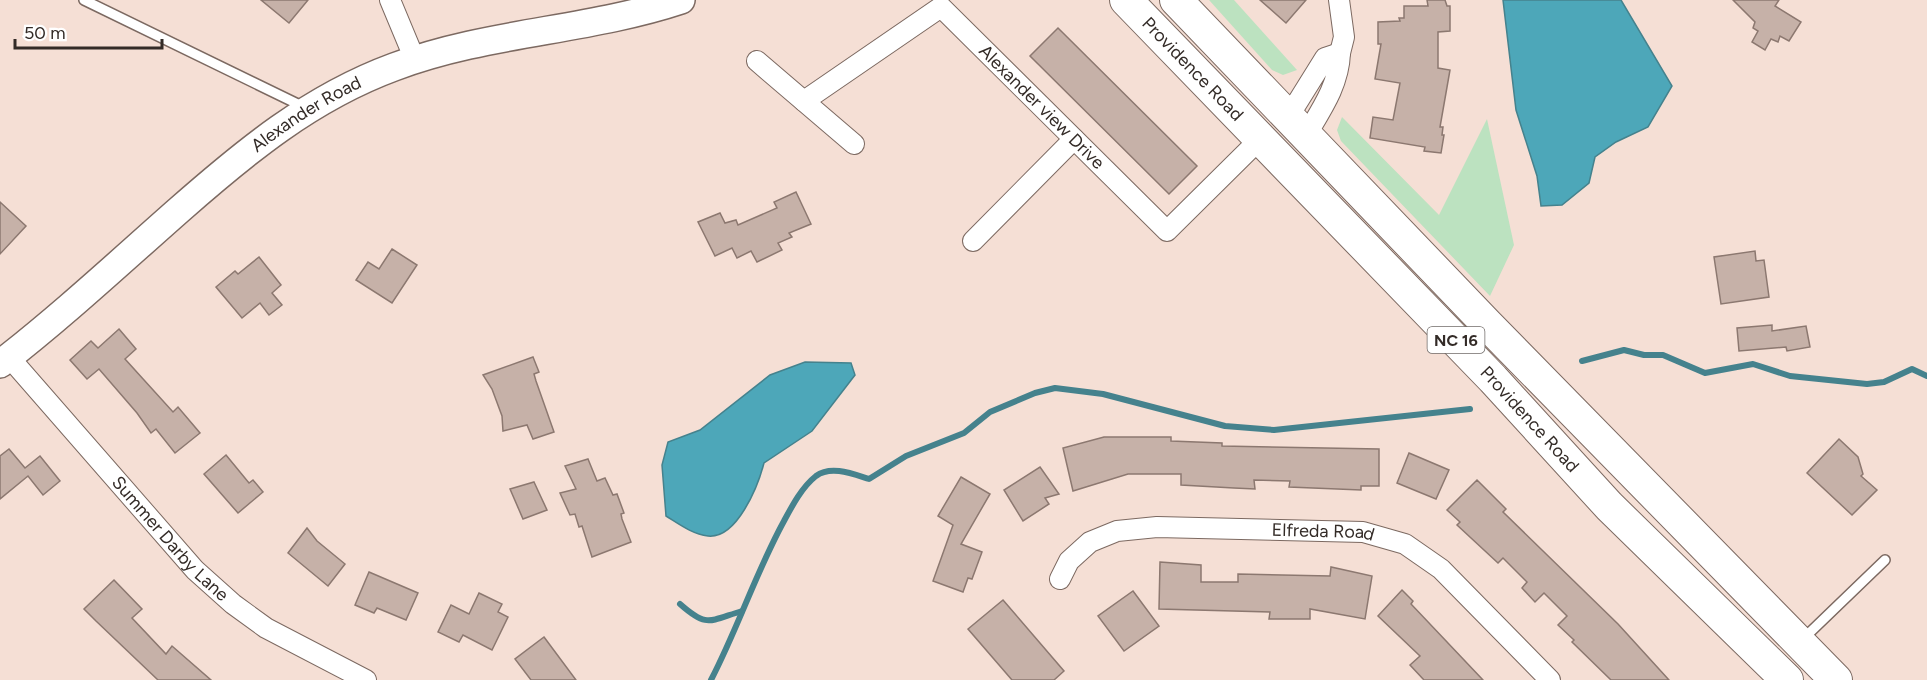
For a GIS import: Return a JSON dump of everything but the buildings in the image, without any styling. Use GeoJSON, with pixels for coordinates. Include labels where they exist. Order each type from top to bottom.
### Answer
{"type":"FeatureCollection","features":[{"type":"Feature","properties":{"kind":"main road","name":"Providence Road"},"geometry":{"type":"LineString","coordinates":[[1125,0],[1493,379],[1609,506],[1785,679]]}},
{"type":"Feature","properties":{"kind":"main road","name":"Providence Road"},"geometry":{"type":"LineString","coordinates":[[1176,0],[1296,128],[1836,680]]}},
{"type":"Feature","properties":{"kind":"street"},"geometry":{"type":"LineString","coordinates":[[390,0],[415,60]]}},
{"type":"Feature","properties":{"kind":"street","name":"Alexander Road"},"geometry":{"type":"LineString","coordinates":[[5,361],[249,149],[308,109],[343,89],[415,60],[478,43],[633,13],[681,0]]}},
{"type":"Feature","properties":{"kind":"street"},"geometry":{"type":"LineString","coordinates":[[1296,128],[1334,86],[1340,71],[1340,53],[1344,37],[1339,0]]}},
{"type":"Feature","properties":{"kind":"street","name":"Alexander view Drive"},"geometry":{"type":"LineString","coordinates":[[804,101],[941,7],[1167,231],[1260,139]]}},
{"type":"Feature","properties":{"kind":"street"},"geometry":{"type":"LineString","coordinates":[[757,61],[854,144]]}},
{"type":"Feature","properties":{"kind":"street"},"geometry":{"type":"LineString","coordinates":[[973,242],[1074,139]]}},
{"type":"Feature","properties":{"kind":"street","name":"Summer Darby Lane"},"geometry":{"type":"LineString","coordinates":[[5,361],[195,570],[233,604],[266,628],[366,680]]}},
{"type":"Feature","properties":{"kind":"street","name":"Elfreda Road"},"geometry":{"type":"LineString","coordinates":[[1060,579],[1069,561],[1090,542],[1117,531],[1157,527],[1363,532],[1406,544],[1441,569],[1550,680]]}},
{"type":"Feature","properties":{"kind":"lane"},"geometry":{"type":"LineString","coordinates":[[84,0],[308,109]]}},
{"type":"Feature","properties":{"kind":"lane"},"geometry":{"type":"LineString","coordinates":[[1800,643],[1885,560]]}},
{"type":"Feature","properties":{"kind":"green space"},"geometry":{"type":"Polygon","coordinates":[[[1209,0],[1234,0],[1297,70],[1283,75],[1272,70],[1209,0]]]}},
{"type":"Feature","properties":{"kind":"green space"},"geometry":{"type":"Polygon","coordinates":[[[1342,117],[1439,215],[1487,119],[1514,245],[1490,296],[1341,141],[1337,130],[1342,117]]]}},
{"type":"Feature","properties":{"kind":"water"},"geometry":{"type":"Polygon","coordinates":[[[1503,0],[1621,0],[1672,86],[1648,127],[1616,142],[1595,157],[1589,183],[1562,205],[1541,206],[1537,176],[1516,110],[1503,0]]]}},
{"type":"Feature","properties":{"kind":"water"},"geometry":{"type":"Polygon","coordinates":[[[805,362],[851,363],[855,375],[812,431],[764,463],[757,485],[737,520],[718,535],[708,536],[691,531],[666,516],[662,465],[668,442],[700,430],[770,375],[805,362]]]}},
{"type":"Feature","properties":{"kind":"waterway"},"geometry":{"type":"LineString","coordinates":[[1582,361],[1624,350],[1644,355],[1663,355],[1705,373],[1753,364],[1790,376],[1867,384],[1884,382],[1912,369],[1927,376]]}},
{"type":"Feature","properties":{"kind":"waterway"},"geometry":{"type":"LineString","coordinates":[[711,680],[774,540],[794,503],[811,480],[828,471],[849,473],[869,479],[906,456],[964,433],[990,412],[1035,393],[1055,388],[1103,394],[1225,426],[1274,430],[1470,409]]}},
{"type":"Feature","properties":{"kind":"waterway"},"geometry":{"type":"LineString","coordinates":[[680,604],[696,617],[709,620],[742,611]]}}]}
